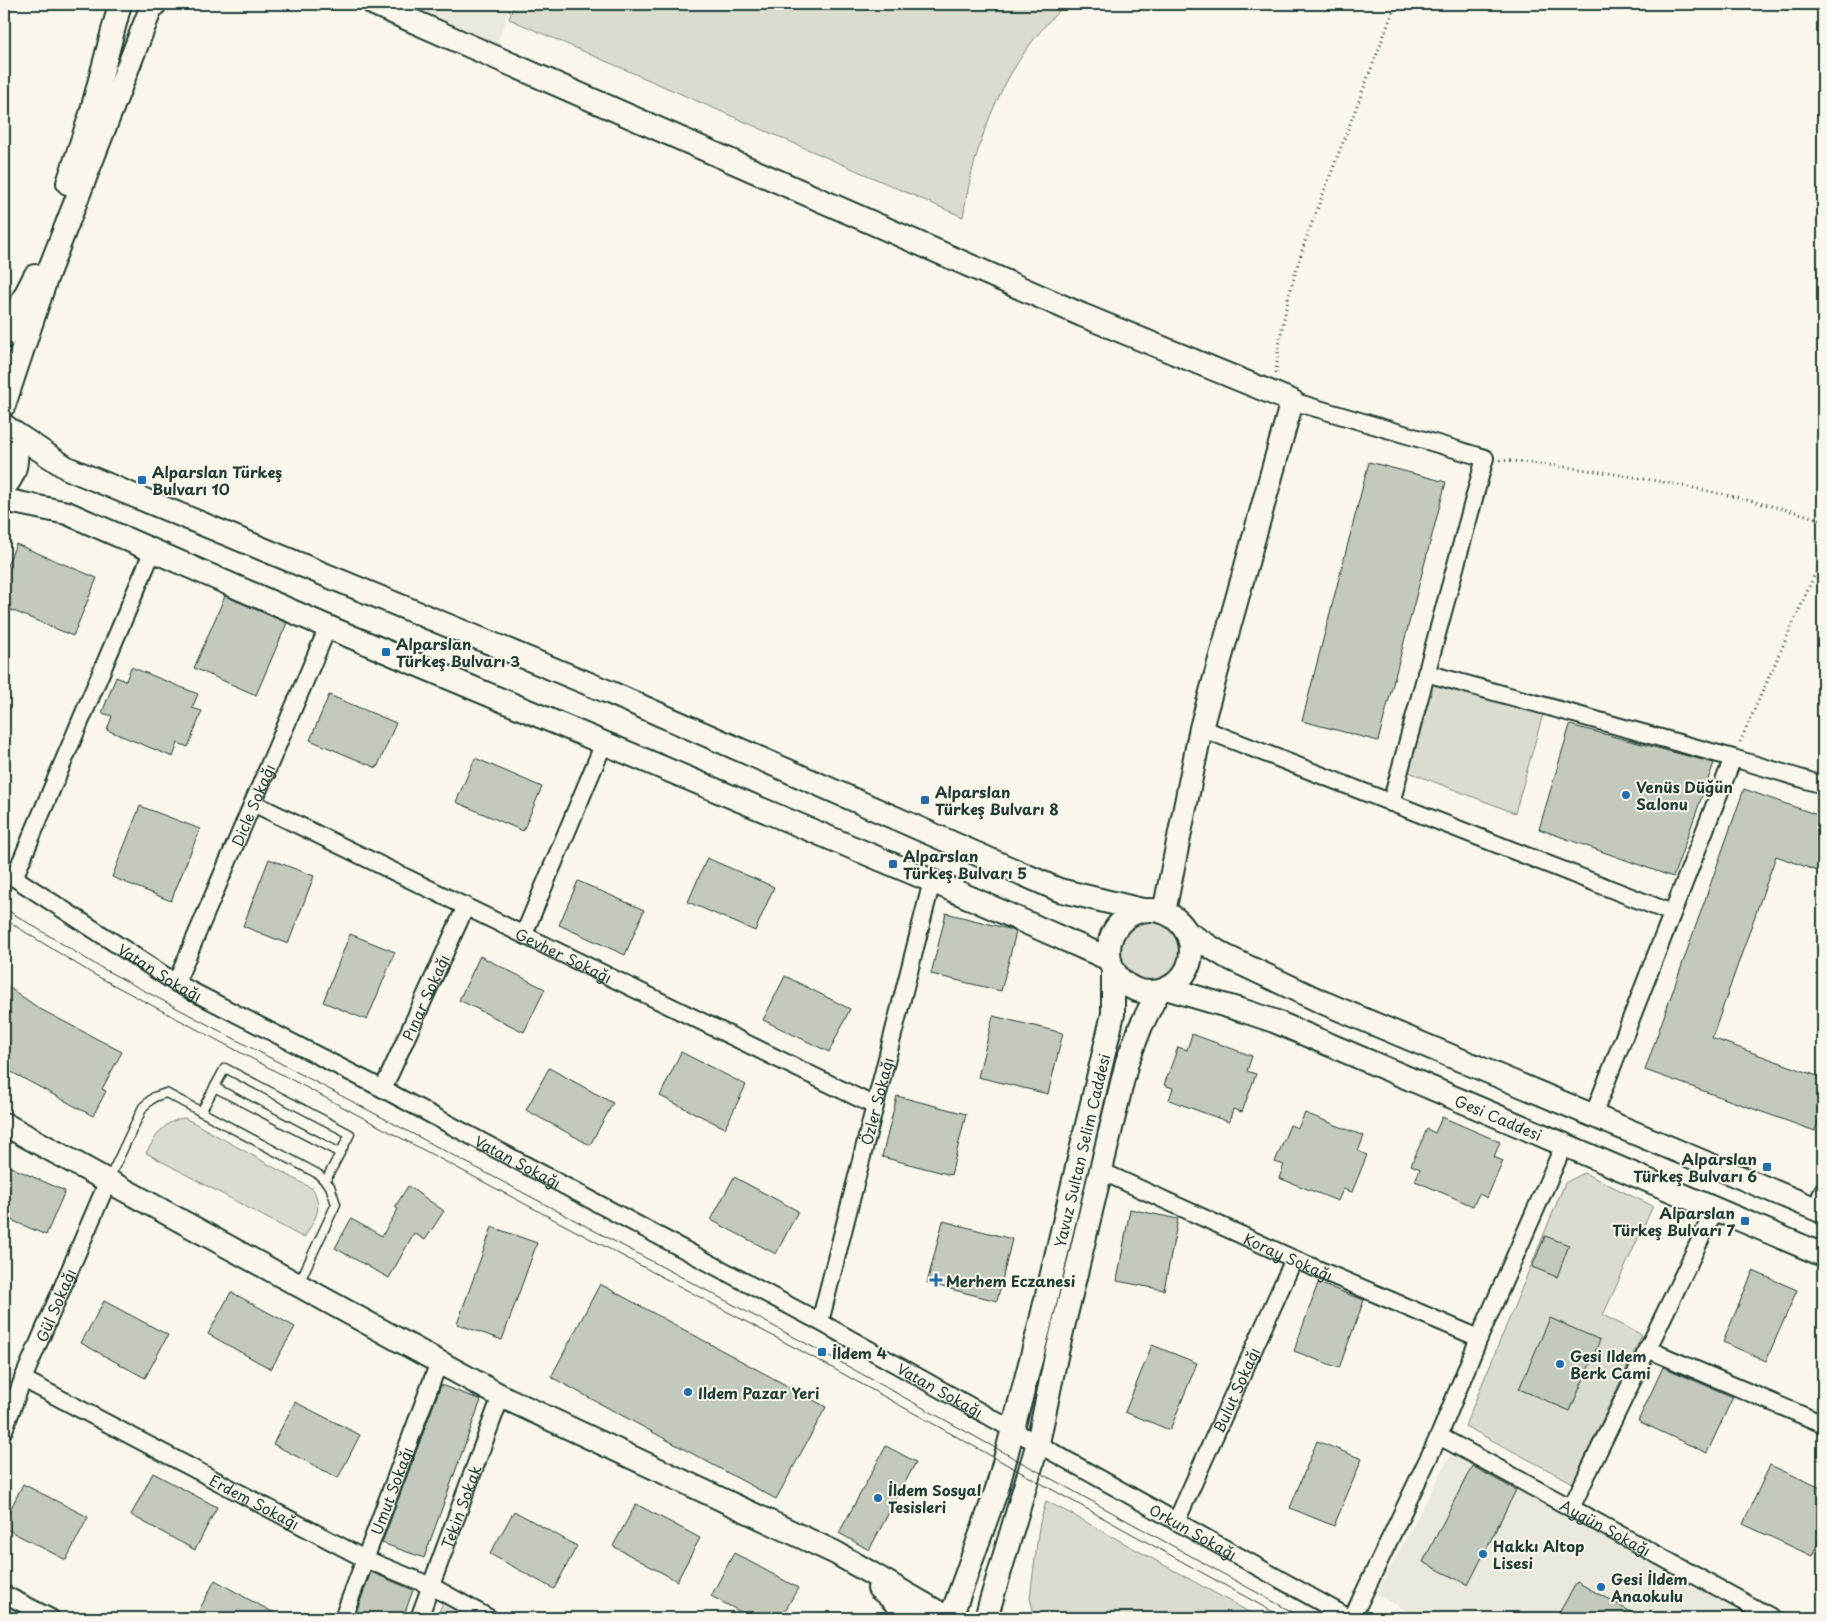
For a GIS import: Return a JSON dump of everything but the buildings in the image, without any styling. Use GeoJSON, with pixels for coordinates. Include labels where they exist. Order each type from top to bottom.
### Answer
{"type":"FeatureCollection","features":[{"type":"Feature","properties":{"kind":"main road"},"geometry":{"type":"LineString","coordinates":[[4,337],[40,267],[91,114],[120,4]]}},
{"type":"Feature","properties":{"kind":"main road"},"geometry":{"type":"LineString","coordinates":[[4,405],[48,273],[151,8],[155,4]]}},
{"type":"Feature","properties":{"kind":"main road"},"geometry":{"type":"LineString","coordinates":[[374,4],[1082,315],[1283,398],[1201,728],[1153,911]]}},
{"type":"Feature","properties":{"kind":"main road"},"geometry":{"type":"LineString","coordinates":[[6,426],[67,468],[620,697],[1059,890],[1153,911],[1174,917],[1188,933],[1192,954],[1190,965],[1178,983],[1164,990],[1148,993],[1137,991],[1127,986],[1119,978],[1111,965],[1110,943],[1116,928],[1123,920],[1132,914],[1153,911]]}},
{"type":"Feature","properties":{"kind":"main road"},"geometry":{"type":"LineString","coordinates":[[4,487],[14,473],[17,461],[13,438],[6,426]]}},
{"type":"Feature","properties":{"kind":"main road"},"geometry":{"type":"LineString","coordinates":[[4,500],[66,513],[328,627],[932,880],[1111,965]]}},
{"type":"Feature","properties":{"kind":"main road"},"geometry":{"type":"LineString","coordinates":[[1188,933],[1225,956],[1322,1002],[1594,1116],[1821,1204]]}},
{"type":"Feature","properties":{"kind":"main road","name":"Yavuz Sultan Selim Caddesi"},"geometry":{"type":"LineString","coordinates":[[953,1618],[997,1489],[1039,1329],[1113,1014],[1111,965]]}},
{"type":"Feature","properties":{"kind":"main road","name":"Yavuz Sultan Selim Caddesi"},"geometry":{"type":"LineString","coordinates":[[986,1618],[1038,1444],[1057,1352],[1127,1062],[1141,1026],[1164,990]]}},
{"type":"Feature","properties":{"kind":"main road","name":"Gesi Caddesi"},"geometry":{"type":"LineString","coordinates":[[1164,990],[1244,1011],[1274,1022],[1823,1254]]}},
{"type":"Feature","properties":{"kind":"main road"},"geometry":{"type":"LineString","coordinates":[[4,1124],[501,1396],[836,1553],[953,1618]]}},
{"type":"Feature","properties":{"kind":"main road"},"geometry":{"type":"LineString","coordinates":[[836,1553],[892,1598],[909,1618]]}},
{"type":"Feature","properties":{"kind":"street"},"geometry":{"type":"LineString","coordinates":[[1283,398],[1485,458],[1391,803]]}},
{"type":"Feature","properties":{"kind":"street"},"geometry":{"type":"LineString","coordinates":[[9,875],[153,550]]}},
{"type":"Feature","properties":{"kind":"street","name":"Dicle Sokağı"},"geometry":{"type":"LineString","coordinates":[[176,983],[328,627]]}},
{"type":"Feature","properties":{"kind":"street"},"geometry":{"type":"LineString","coordinates":[[1426,674],[1823,785]]}},
{"type":"Feature","properties":{"kind":"street"},"geometry":{"type":"LineString","coordinates":[[1201,728],[1672,913]]}},
{"type":"Feature","properties":{"kind":"street"},"geometry":{"type":"LineString","coordinates":[[524,934],[604,743]]}},
{"type":"Feature","properties":{"kind":"street"},"geometry":{"type":"LineString","coordinates":[[1594,1116],[1732,758]]}},
{"type":"Feature","properties":{"kind":"street","name":"Gevher Sokağı"},"geometry":{"type":"LineString","coordinates":[[253,803],[875,1106]]}},
{"type":"Feature","properties":{"kind":"street","name":"Vatan Sokağı"},"geometry":{"type":"LineString","coordinates":[[9,875],[176,983],[383,1089],[820,1322],[1038,1444]]}},
{"type":"Feature","properties":{"kind":"street","name":"Özler Sokağı"},"geometry":{"type":"LineString","coordinates":[[820,1322],[932,880]]}},
{"type":"Feature","properties":{"kind":"street","name":"Pınar Sokağı"},"geometry":{"type":"LineString","coordinates":[[383,1089],[466,906]]}},
{"type":"Feature","properties":{"kind":"street"},"geometry":{"type":"LineString","coordinates":[[1350,1618],[1439,1436],[1479,1338],[1564,1145]]}},
{"type":"Feature","properties":{"kind":"street","name":"Koray Sokağı"},"geometry":{"type":"LineString","coordinates":[[1101,1171],[1294,1258],[1479,1338]]}},
{"type":"Feature","properties":{"kind":"street","name":"Gül Sokağı"},"geometry":{"type":"LineString","coordinates":[[4,1430],[23,1379],[108,1181]]}},
{"type":"Feature","properties":{"kind":"street"},"geometry":{"type":"LineString","coordinates":[[1571,1508],[1715,1209]]}},
{"type":"Feature","properties":{"kind":"street","name":"Bulut Sokağı"},"geometry":{"type":"LineString","coordinates":[[1176,1522],[1294,1258]]}},
{"type":"Feature","properties":{"kind":"street"},"geometry":{"type":"LineString","coordinates":[[1647,1349],[1823,1424]]}},
{"type":"Feature","properties":{"kind":"street","name":"Umut Sokağı"},"geometry":{"type":"LineString","coordinates":[[343,1618],[439,1362]]}},
{"type":"Feature","properties":{"kind":"street","name":"Erdem Sokağı"},"geometry":{"type":"LineString","coordinates":[[23,1379],[365,1559],[431,1586],[489,1618]]}},
{"type":"Feature","properties":{"kind":"street","name":"Tekin Sokak"},"geometry":{"type":"LineString","coordinates":[[419,1618],[501,1396]]}},
{"type":"Feature","properties":{"kind":"street","name":"Aygün Sokağı"},"geometry":{"type":"LineString","coordinates":[[1439,1436],[1773,1618]]}},
{"type":"Feature","properties":{"kind":"street","name":"Orkun Sokağı"},"geometry":{"type":"LineString","coordinates":[[1038,1444],[1350,1618]]}},
{"type":"Feature","properties":{"kind":"street"},"geometry":{"type":"LineString","coordinates":[[4,1594],[51,1618]]}},
{"type":"Feature","properties":{"kind":"lane"},"geometry":{"type":"LineString","coordinates":[[201,1112],[225,1068],[350,1134],[326,1180]]}},
{"type":"Feature","properties":{"kind":"lane"},"geometry":{"type":"LineString","coordinates":[[214,1087],[340,1153]]}},
{"type":"Feature","properties":{"kind":"lane"},"geometry":{"type":"LineString","coordinates":[[108,1181],[140,1113],[148,1101],[160,1094],[166,1093],[318,1174],[326,1180],[334,1194],[336,1204],[298,1285]]}},
{"type":"Feature","properties":{"kind":"path"},"geometry":{"type":"LineString","coordinates":[[1283,398],[1282,330],[1296,268],[1396,4]]}},
{"type":"Feature","properties":{"kind":"path"},"geometry":{"type":"LineString","coordinates":[[1485,458],[1547,464],[1665,482],[1778,507],[1823,520]]}},
{"type":"Feature","properties":{"kind":"path"},"geometry":{"type":"LineString","coordinates":[[1732,758],[1823,556]]}},
{"type":"Feature","properties":{"kind":"shaded area"},"geometry":{"type":"Polygon","coordinates":[[[374,4],[511,4],[493,56],[374,4]]]}},
{"type":"Feature","properties":{"kind":"shaded area"},"geometry":{"type":"Polygon","coordinates":[[[514,4],[1066,4],[1026,50],[996,101],[976,158],[968,187],[963,217],[509,19],[514,4]]]}},
{"type":"Feature","properties":{"kind":"shaded area"},"geometry":{"type":"Polygon","coordinates":[[[1432,667],[1547,700],[1515,813],[1406,771],[1432,667]]]}},
{"type":"Feature","properties":{"kind":"shaded area"},"geometry":{"type":"Polygon","coordinates":[[[1144,922],[1156,922],[1171,930],[1179,945],[1179,957],[1171,972],[1156,980],[1144,980],[1129,972],[1121,957],[1121,945],[1129,930],[1144,922]]]}},
{"type":"Feature","properties":{"kind":"shaded area"},"geometry":{"type":"Polygon","coordinates":[[[185,1118],[313,1189],[318,1209],[304,1238],[146,1153],[157,1135],[166,1125],[185,1118]]]}},
{"type":"Feature","properties":{"kind":"shaded area"},"geometry":{"type":"Polygon","coordinates":[[[1584,1173],[1653,1206],[1603,1315],[1642,1335],[1573,1483],[1465,1426],[1565,1183],[1584,1173]]]}},
{"type":"Feature","properties":{"kind":"shaded area","name":"Hakkı Altop Lisesi"},"geometry":{"type":"Polygon","coordinates":[[[1457,1443],[1784,1618],[1421,1618],[1376,1594],[1457,1443]]]}},
{"type":"Feature","properties":{"kind":"shaded area"},"geometry":{"type":"Polygon","coordinates":[[[1046,1501],[1260,1618],[1035,1618],[1030,1598],[1039,1527],[1046,1501]]]}},
{"type":"Feature","properties":{"kind":"shaded area"},"geometry":{"type":"Polygon","coordinates":[[[443,1603],[472,1618],[436,1618],[443,1603]]]}},
{"type":"Feature","properties":{"kind":"tram line"},"geometry":{"type":"LineString","coordinates":[[4,908],[98,966],[822,1352],[1303,1618]]}},
{"type":"Feature","properties":{"kind":"tram line"},"geometry":{"type":"LineString","coordinates":[[4,919],[93,974],[818,1360],[1284,1618]]}},
{"type":"Feature","properties":{"kind":"place","name":"Alparslan Türkeş Bulvarı 10"},"geometry":{"type":"Point","coordinates":[142,480]}},
{"type":"Feature","properties":{"kind":"place","name":"Alparslan Türkeş Bulvarı 3"},"geometry":{"type":"Point","coordinates":[386,652]}},
{"type":"Feature","properties":{"kind":"place","name":"Venüs Düğün Salonu"},"geometry":{"type":"Point","coordinates":[1626,795]}},
{"type":"Feature","properties":{"kind":"place","name":"Alparslan Türkeş Bulvarı 8"},"geometry":{"type":"Point","coordinates":[925,800]}},
{"type":"Feature","properties":{"kind":"place","name":"Alparslan Türkeş Bulvarı 5"},"geometry":{"type":"Point","coordinates":[893,864]}},
{"type":"Feature","properties":{"kind":"place","name":"Alparslan Türkeş Bulvarı 6"},"geometry":{"type":"Point","coordinates":[1767,1167]}},
{"type":"Feature","properties":{"kind":"place","name":"Alparslan Türkeş Bulvarı 7"},"geometry":{"type":"Point","coordinates":[1745,1221]}},
{"type":"Feature","properties":{"kind":"place","name":"Merhem Eczanesi"},"geometry":{"type":"Point","coordinates":[936,1280]}},
{"type":"Feature","properties":{"kind":"place","name":"İldem 4"},"geometry":{"type":"Point","coordinates":[822,1352]}},
{"type":"Feature","properties":{"kind":"place","name":"Gesi Ildem Berk Cami"},"geometry":{"type":"Point","coordinates":[1560,1364]}},
{"type":"Feature","properties":{"kind":"place","name":"Ildem Pazar Yeri"},"geometry":{"type":"Point","coordinates":[688,1392]}},
{"type":"Feature","properties":{"kind":"place","name":"İldem Sosyal Tesisleri"},"geometry":{"type":"Point","coordinates":[878,1498]}},
{"type":"Feature","properties":{"kind":"place","name":"Hakkı Altop Lisesi"},"geometry":{"type":"Point","coordinates":[1483,1554]}},
{"type":"Feature","properties":{"kind":"place","name":"Gesi İldem Anaokulu"},"geometry":{"type":"Point","coordinates":[1601,1587]}}]}
